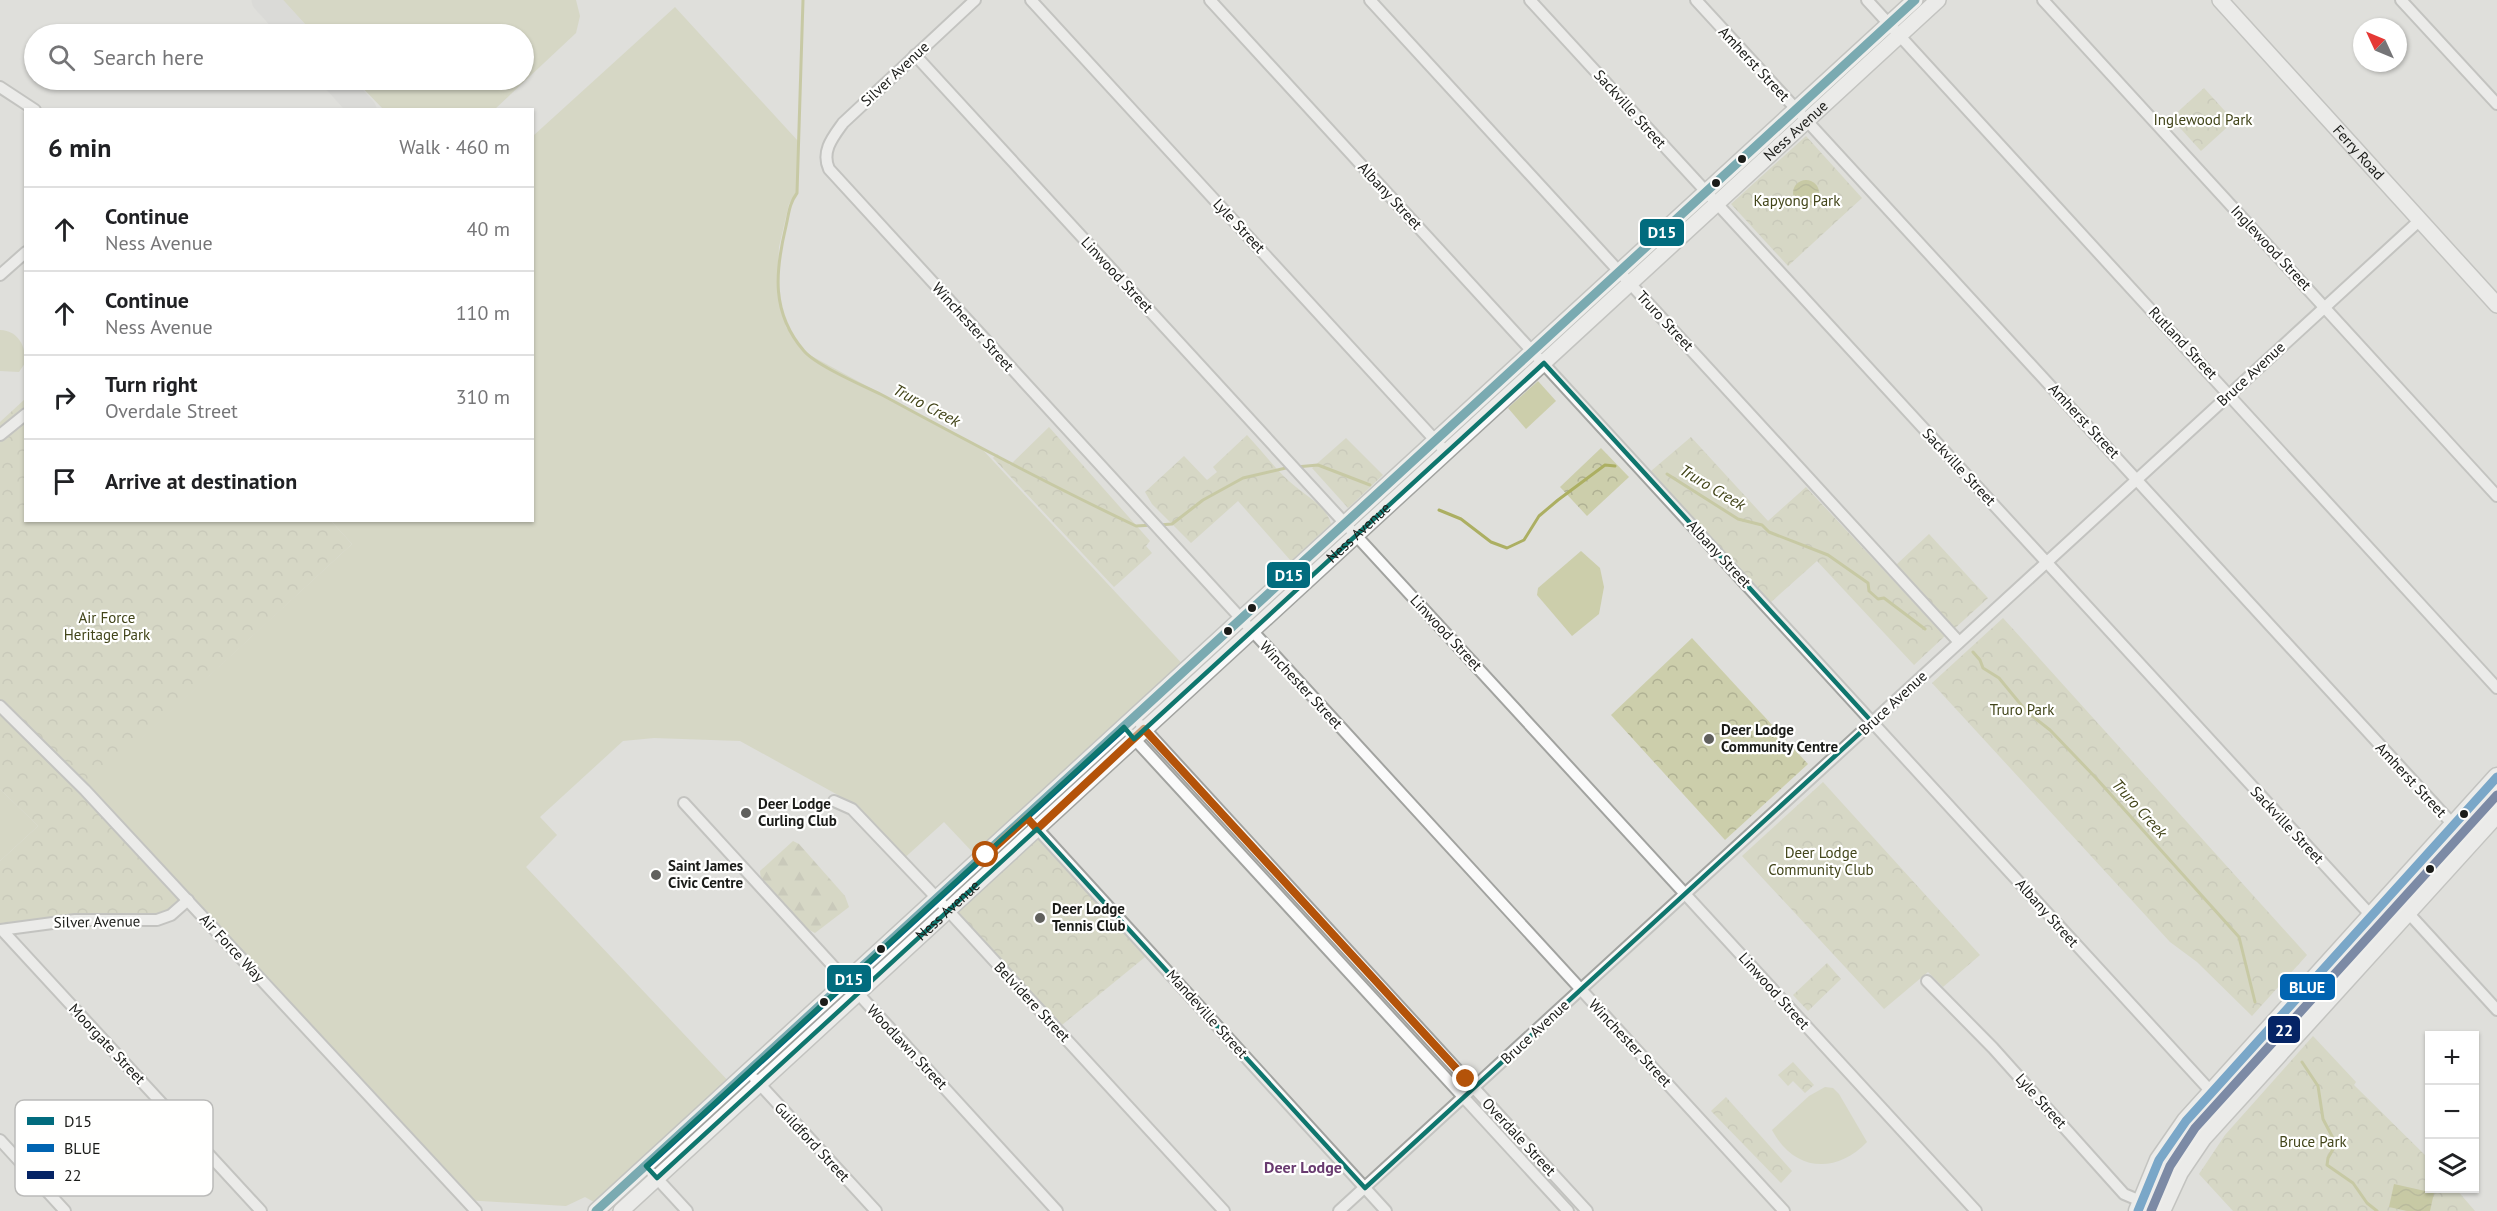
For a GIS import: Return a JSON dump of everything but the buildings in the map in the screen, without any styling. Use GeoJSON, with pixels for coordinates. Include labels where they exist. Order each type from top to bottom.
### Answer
{"type":"FeatureCollection","features":[{"type":"Feature","properties":{"kind":"highway"},"geometry":{"type":"LineString","coordinates":[[2139,1206],[2166,1149],[2212,1092],[2453,826],[2495,785]]}},
{"type":"Feature","properties":{"kind":"highway"},"geometry":{"type":"LineString","coordinates":[[2162,1210],[2187,1159],[2227,1109],[2497,813]]}},
{"type":"Feature","properties":{"kind":"main road","name":"Ness Avenue"},"geometry":{"type":"LineString","coordinates":[[1894,30],[1915,0]]}},
{"type":"Feature","properties":{"kind":"main road","name":"Ness Avenue"},"geometry":{"type":"LineString","coordinates":[[621,1211],[948,911],[1032,823],[1134,728],[1894,30],[1938,0]]}},
{"type":"Feature","properties":{"kind":"main road","name":"Ferry Road"},"geometry":{"type":"LineString","coordinates":[[2220,0],[2497,304]]}},
{"type":"Feature","properties":{"kind":"main road","name":"Ness Avenue"},"geometry":{"type":"LineString","coordinates":[[596,1211],[937,899],[1032,823]]}},
{"type":"Feature","properties":{"kind":"street","name":"Silver Avenue"},"geometry":{"type":"LineString","coordinates":[[826,156],[829,144],[843,123],[975,0]]}},
{"type":"Feature","properties":{"kind":"street","name":"Lyle Street"},"geometry":{"type":"LineString","coordinates":[[1031,0],[1441,446]]}},
{"type":"Feature","properties":{"kind":"street","name":"Albany Street"},"geometry":{"type":"LineString","coordinates":[[1210,0],[2227,1109]]}},
{"type":"Feature","properties":{"kind":"street","name":"Truro Street"},"geometry":{"type":"LineString","coordinates":[[1370,0],[1959,642]]}},
{"type":"Feature","properties":{"kind":"street","name":"Sackville Street"},"geometry":{"type":"LineString","coordinates":[[1530,0],[2388,934]]}},
{"type":"Feature","properties":{"kind":"street","name":"Amherst Street"},"geometry":{"type":"LineString","coordinates":[[1696,0],[2470,843]]}},
{"type":"Feature","properties":{"kind":"street","name":"Rutland Street"},"geometry":{"type":"LineString","coordinates":[[1866,0],[2497,688]]}},
{"type":"Feature","properties":{"kind":"street","name":"Inglewood Street"},"geometry":{"type":"LineString","coordinates":[[2043,0],[2497,496]]}},
{"type":"Feature","properties":{"kind":"street"},"geometry":{"type":"LineString","coordinates":[[2401,0],[2497,104]]}},
{"type":"Feature","properties":{"kind":"street","name":"Linwood Street"},"geometry":{"type":"LineString","coordinates":[[915,55],[1976,1211]]}},
{"type":"Feature","properties":{"kind":"street"},"geometry":{"type":"LineString","coordinates":[[0,87],[32,108]]}},
{"type":"Feature","properties":{"kind":"street","name":"Winchester Street"},"geometry":{"type":"LineString","coordinates":[[826,156],[831,171],[1784,1211]]}},
{"type":"Feature","properties":{"kind":"street","name":"Bruce Avenue"},"geometry":{"type":"LineString","coordinates":[[1340,1211],[2420,220]]}},
{"type":"Feature","properties":{"kind":"street"},"geometry":{"type":"LineString","coordinates":[[0,275],[24,254]]}},
{"type":"Feature","properties":{"kind":"street"},"geometry":{"type":"LineString","coordinates":[[0,435],[24,416]]}},
{"type":"Feature","properties":{"kind":"street","name":"Air Force Way"},"geometry":{"type":"LineString","coordinates":[[0,706],[86,790],[476,1211]]}},
{"type":"Feature","properties":{"kind":"street","name":"Overdale Street"},"geometry":{"type":"LineString","coordinates":[[1134,728],[1587,1211]]}},
{"type":"Feature","properties":{"kind":"street","name":"Overdale Street"},"geometry":{"type":"LineString","coordinates":[[1134,728],[1463,1097],[1568,1211]]}},
{"type":"Feature","properties":{"kind":"street","name":"Belvidere Street"},"geometry":{"type":"LineString","coordinates":[[834,801],[852,809],[1224,1211]]}},
{"type":"Feature","properties":{"kind":"street","name":"Woodlawn Street"},"geometry":{"type":"LineString","coordinates":[[684,803],[1057,1211]]}},
{"type":"Feature","properties":{"kind":"street","name":"Mandeville Street"},"geometry":{"type":"LineString","coordinates":[[1032,823],[1386,1211]]}},
{"type":"Feature","properties":{"kind":"street"},"geometry":{"type":"LineString","coordinates":[[2391,894],[2497,1010]]}},
{"type":"Feature","properties":{"kind":"street","name":"Silver Avenue"},"geometry":{"type":"LineString","coordinates":[[1,930],[75,920],[157,920],[171,915],[188,900]]}},
{"type":"Feature","properties":{"kind":"street","name":"Moorgate Street"},"geometry":{"type":"LineString","coordinates":[[1,930],[158,1100]]}},
{"type":"Feature","properties":{"kind":"street","name":"Lyle Street"},"geometry":{"type":"LineString","coordinates":[[1927,981],[2000,1057],[2124,1194],[2139,1206],[2162,1210]]}},
{"type":"Feature","properties":{"kind":"street","name":"Guildford Street"},"geometry":{"type":"LineString","coordinates":[[748,1072],[876,1211]]}},
{"type":"Feature","properties":{"kind":"street"},"geometry":{"type":"LineString","coordinates":[[0,1140],[15,1156]]}},
{"type":"Feature","properties":{"kind":"street","name":"Moorgate Street"},"geometry":{"type":"LineString","coordinates":[[213,1159],[261,1211]]}},
{"type":"Feature","properties":{"kind":"street"},"geometry":{"type":"LineString","coordinates":[[646,1167],[687,1211]]}},
{"type":"Feature","properties":{"kind":"street","name":"Air Force Way"},"geometry":{"type":"LineString","coordinates":[[458,1194],[470,1211]]}},
{"type":"Feature","properties":{"kind":"street"},"geometry":{"type":"LineString","coordinates":[[51,1196],[65,1211]]}},
{"type":"Feature","properties":{"kind":"highlighted area"},"geometry":{"type":"Polygon","coordinates":[[[1544,363],[1872,722],[1365,1188],[1037,829],[657,1178],[646,1166],[1124,727],[1134,739],[1544,363]]]}},
{"type":"Feature","properties":{"kind":"green space"},"geometry":{"type":"Polygon","coordinates":[[[282,0],[576,0],[580,16],[576,33],[534,72],[534,24],[305,24],[282,0]]]}},
{"type":"Feature","properties":{"kind":"green space"},"geometry":{"type":"Polygon","coordinates":[[[675,7],[798,141],[797,193],[789,204],[779,247],[777,286],[786,327],[806,353],[981,448],[1188,670],[980,860],[944,822],[900,862],[852,809],[834,801],[838,795],[740,741],[654,738],[623,741],[540,817],[557,835],[526,867],[733,1086],[601,1206],[585,1197],[566,1206],[464,1200],[85,790],[352,544],[332,522],[534,522],[534,135],[675,7]]]}},
{"type":"Feature","properties":{"kind":"green space","name":"Inglewood Park"},"geometry":{"type":"Polygon","coordinates":[[[2204,88],[2234,121],[2201,151],[2171,118],[2204,88]]]}},
{"type":"Feature","properties":{"kind":"green space"},"geometry":{"type":"Polygon","coordinates":[[[365,90],[515,90],[496,108],[382,108],[365,90]]]}},
{"type":"Feature","properties":{"kind":"green space","name":"Kapyong Park"},"geometry":{"type":"Polygon","coordinates":[[[1806,136],[1862,198],[1788,266],[1731,204],[1806,136]]]}},
{"type":"Feature","properties":{"kind":"green space"},"geometry":{"type":"Polygon","coordinates":[[[0,330],[12,333],[20,341],[24,351],[24,364],[19,372],[0,371],[0,330]]]}},
{"type":"Feature","properties":{"kind":"green space"},"geometry":{"type":"Polygon","coordinates":[[[1538,381],[1556,401],[1526,429],[1508,408],[1538,381]]]}},
{"type":"Feature","properties":{"kind":"green space","name":"Air Force Heritage Park"},"geometry":{"type":"Polygon","coordinates":[[[24,400],[24,522],[332,522],[352,544],[86,790],[188,900],[171,915],[0,930],[0,861],[38,826],[0,789],[0,422],[24,400]]]}},
{"type":"Feature","properties":{"kind":"green space"},"geometry":{"type":"Polygon","coordinates":[[[1049,427],[1150,541],[1146,546],[1152,553],[1114,587],[993,458],[997,454],[1010,465],[1049,427]]]}},
{"type":"Feature","properties":{"kind":"green space"},"geometry":{"type":"Polygon","coordinates":[[[1247,435],[1283,475],[1321,507],[1329,518],[1331,524],[1291,561],[1238,501],[1191,543],[1152,504],[1145,492],[1184,456],[1207,480],[1217,472],[1213,467],[1247,435]]]}},
{"type":"Feature","properties":{"kind":"green space"},"geometry":{"type":"Polygon","coordinates":[[[1691,437],[1768,521],[1806,487],[1945,636],[1914,665],[1817,561],[1770,603],[1651,471],[1691,437]]]}},
{"type":"Feature","properties":{"kind":"green space"},"geometry":{"type":"Polygon","coordinates":[[[1346,438],[1383,475],[1348,508],[1312,468],[1346,438]]]}},
{"type":"Feature","properties":{"kind":"green space"},"geometry":{"type":"Polygon","coordinates":[[[1601,448],[1629,477],[1587,516],[1560,487],[1601,448]]]}},
{"type":"Feature","properties":{"kind":"green space"},"geometry":{"type":"Polygon","coordinates":[[[1929,534],[1988,598],[1954,629],[1896,565],[1929,534]]]}},
{"type":"Feature","properties":{"kind":"green space"},"geometry":{"type":"Polygon","coordinates":[[[1581,551],[1600,568],[1604,587],[1599,614],[1572,636],[1537,595],[1538,588],[1581,551]]]}},
{"type":"Feature","properties":{"kind":"green space","name":"Truro Park"},"geometry":{"type":"Polygon","coordinates":[[[2003,618],[2307,955],[2252,1016],[2197,962],[2170,942],[1932,683],[2003,618]]]}},
{"type":"Feature","properties":{"kind":"green space","name":"Deer Lodge Community Centre"},"geometry":{"type":"Polygon","coordinates":[[[1692,638],[1808,764],[1725,840],[1611,715],[1692,638]]]}},
{"type":"Feature","properties":{"kind":"green space","name":"Deer Lodge Community Club"},"geometry":{"type":"Polygon","coordinates":[[[1823,782],[1980,955],[1943,987],[1928,972],[1884,1009],[1742,856],[1823,782]]]}},
{"type":"Feature","properties":{"kind":"green space"},"geometry":{"type":"Polygon","coordinates":[[[0,789],[38,826],[0,861],[0,789]]]}},
{"type":"Feature","properties":{"kind":"green space"},"geometry":{"type":"Polygon","coordinates":[[[1037,829],[1150,953],[1057,1029],[948,911],[1037,829]]]}},
{"type":"Feature","properties":{"kind":"green space"},"geometry":{"type":"Polygon","coordinates":[[[793,841],[799,844],[845,896],[849,907],[815,933],[802,926],[761,881],[760,871],[793,841]]]}},
{"type":"Feature","properties":{"kind":"green space"},"geometry":{"type":"Polygon","coordinates":[[[1827,963],[1841,979],[1808,1011],[1793,995],[1827,963]]]}},
{"type":"Feature","properties":{"kind":"green space","name":"Bruce Park"},"geometry":{"type":"Polygon","coordinates":[[[2313,1036],[2356,1082],[2354,1085],[2425,1155],[2425,1193],[2459,1193],[2475,1211],[2233,1211],[2199,1174],[2225,1135],[2313,1036]]]}},
{"type":"Feature","properties":{"kind":"green space"},"geometry":{"type":"Polygon","coordinates":[[[1793,1062],[1814,1085],[1805,1093],[1793,1081],[1788,1086],[1778,1075],[1793,1062]]]}},
{"type":"Feature","properties":{"kind":"green space"},"geometry":{"type":"Polygon","coordinates":[[[1825,1087],[1833,1088],[1839,1094],[1867,1142],[1855,1153],[1842,1160],[1829,1164],[1816,1164],[1803,1161],[1792,1154],[1781,1144],[1772,1130],[1809,1096],[1825,1087]]]}},
{"type":"Feature","properties":{"kind":"green space"},"geometry":{"type":"Polygon","coordinates":[[[1726,1097],[1792,1171],[1781,1183],[1711,1111],[1726,1097]]]}},
{"type":"Feature","properties":{"kind":"water"},"geometry":{"type":"Polygon","coordinates":[[[1806,180],[1815,184],[1819,193],[1815,202],[1806,206],[1797,202],[1793,193],[1797,184],[1806,180]]]}},
{"type":"Feature","properties":{"kind":"water"},"geometry":{"type":"Polygon","coordinates":[[[2394,1184],[2425,1191],[2425,1193],[2434,1193],[2430,1211],[2407,1211],[2389,1207],[2394,1184]]]}},
{"type":"Feature","properties":{"kind":"waterway","name":"Truro Creek"},"geometry":{"type":"LineString","coordinates":[[803,0],[797,193],[792,201],[782,243],[778,276],[781,307],[793,337],[804,351],[819,363],[1040,479],[1136,526],[1153,525]]}},
{"type":"Feature","properties":{"kind":"waterway","name":"Truro Creek"},"geometry":{"type":"LineString","coordinates":[[1296,467],[1318,465],[1370,485]]}},
{"type":"Feature","properties":{"kind":"waterway","name":"Truro Creek"},"geometry":{"type":"LineString","coordinates":[[1439,510],[1461,519],[1491,542],[1507,548],[1524,540],[1539,516],[1558,500],[1605,465],[1615,466]]}},
{"type":"Feature","properties":{"kind":"waterway","name":"Truro Creek"},"geometry":{"type":"LineString","coordinates":[[1159,525],[1172,524],[1203,500],[1243,478],[1290,467]]}},
{"type":"Feature","properties":{"kind":"waterway","name":"Truro Creek"},"geometry":{"type":"LineString","coordinates":[[1667,474],[1738,519],[1762,525],[1769,532],[1828,555],[1868,583],[1869,591],[1878,599],[1884,598],[1925,629]]}},
{"type":"Feature","properties":{"kind":"waterway","name":"Truro Creek"},"geometry":{"type":"LineString","coordinates":[[1973,652],[1983,668],[1999,678],[2027,712],[2050,730],[2096,778],[2239,937],[2255,1002]]}},
{"type":"Feature","properties":{"kind":"waterway","name":"Truro Creek"},"geometry":{"type":"LineString","coordinates":[[2302,1062],[2318,1086],[2323,1119],[2336,1144],[2328,1158],[2327,1165],[2353,1183],[2367,1203],[2377,1211]]}},
{"type":"Feature","properties":{"kind":"taxiway"},"geometry":{"type":"LineString","coordinates":[[265,0],[287,24]]}},
{"type":"Feature","properties":{"kind":"taxiway"},"geometry":{"type":"LineString","coordinates":[[345,90],[361,108]]}},
{"type":"Feature","properties":{"kind":"transit line","name":"D15"},"geometry":{"type":"LineString","coordinates":[[596,1211],[1915,0]]}},
{"type":"Feature","properties":{"kind":"transit line","name":"BLUE"},"geometry":{"type":"LineString","coordinates":[[2138,1211],[2159,1160],[2186,1121],[2497,777]]}},
{"type":"Feature","properties":{"kind":"transit line","name":"22"},"geometry":{"type":"LineString","coordinates":[[2151,1211],[2170,1166],[2195,1128],[2497,795]]}},
{"type":"Feature","properties":{"kind":"place","name":"Deer Lodge Community Centre"},"geometry":{"type":"Point","coordinates":[1709,739]}},
{"type":"Feature","properties":{"kind":"place","name":"Deer Lodge Curling Club"},"geometry":{"type":"Point","coordinates":[746,813]}},
{"type":"Feature","properties":{"kind":"place","name":"Saint James Civic Centre"},"geometry":{"type":"Point","coordinates":[656,875]}},
{"type":"Feature","properties":{"kind":"place","name":"Deer Lodge Tennis Club"},"geometry":{"type":"Point","coordinates":[1040,918]}},
{"type":"Feature","properties":{"kind":"district","name":"Deer Lodge"},"geometry":{"type":"Point","coordinates":[1303,1167]}},
{"type":"Feature","properties":{"kind":"route"},"geometry":{"type":"LineString","coordinates":[[986,855],[1027,818],[1037,829],[1144,729],[1466,1079]]}}]}
